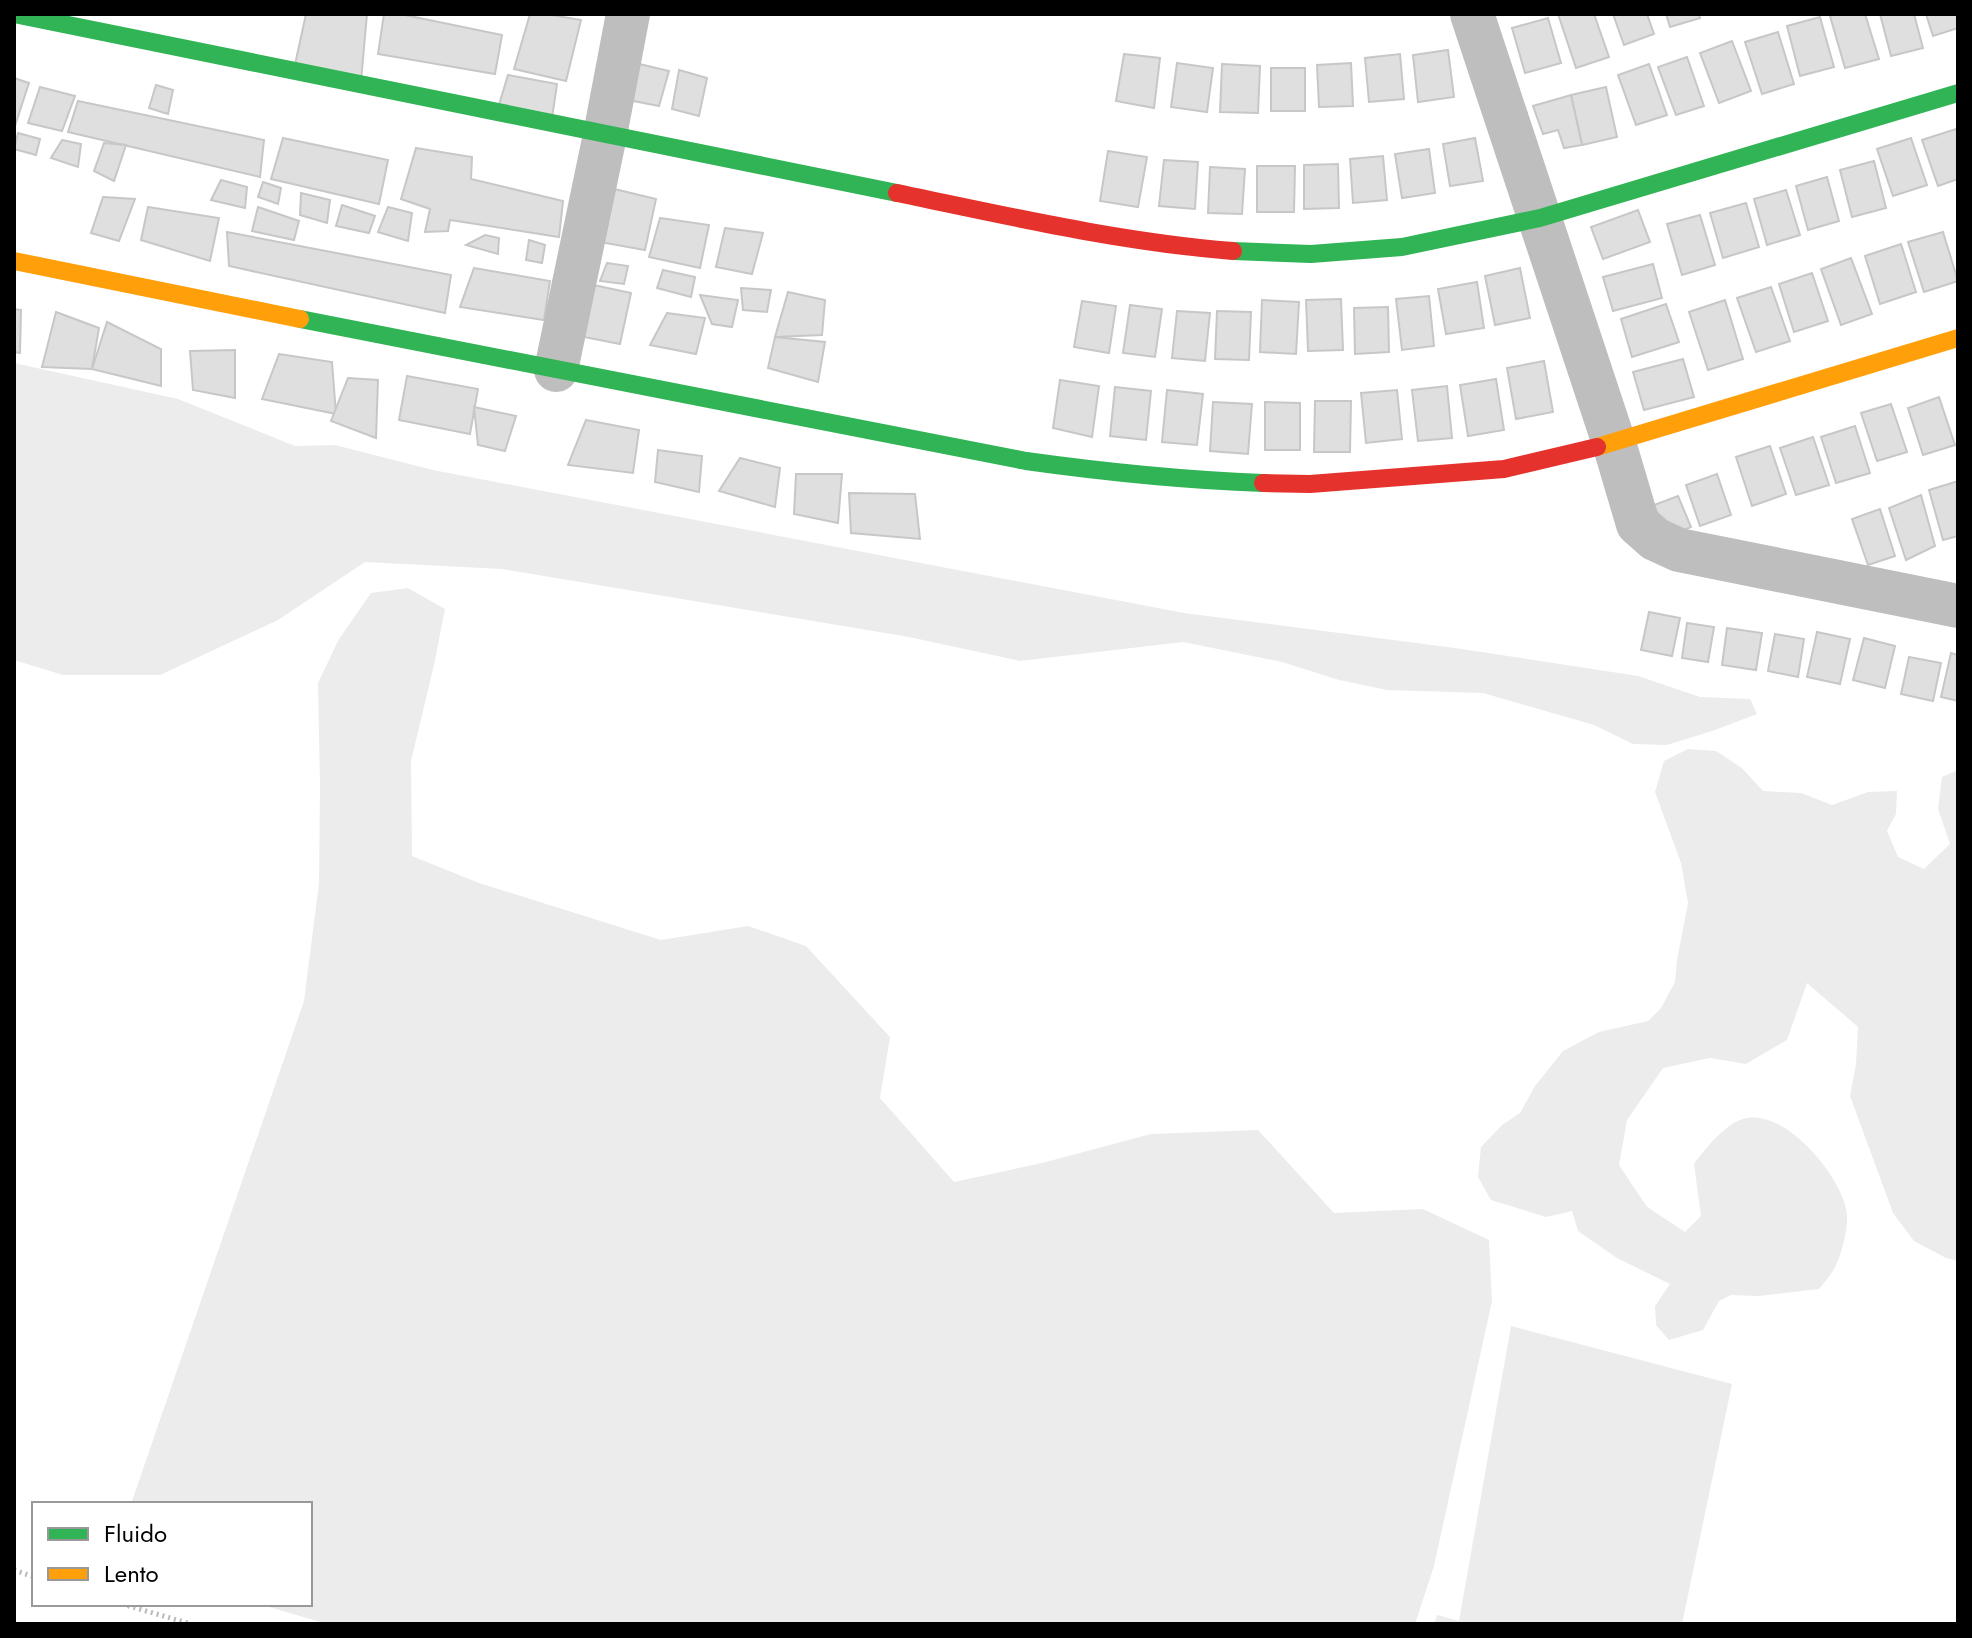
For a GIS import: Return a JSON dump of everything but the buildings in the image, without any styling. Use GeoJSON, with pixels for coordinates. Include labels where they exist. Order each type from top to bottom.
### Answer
{"type":"FeatureCollection","features":[{"type":"Feature","properties":{"kind":"street"},"geometry":{"type":"LineString","coordinates":[[14,14],[1077,230],[1180,247],[1242,252],[1311,254],[1402,247],[1540,218],[1958,93]]}},
{"type":"Feature","properties":{"kind":"street"},"geometry":{"type":"LineString","coordinates":[[556,370],[628,14]]}},
{"type":"Feature","properties":{"kind":"street"},"geometry":{"type":"LineString","coordinates":[[1472,14],[1638,524],[1655,539],[1679,550],[1951,600]]}},
{"type":"Feature","properties":{"kind":"street"},"geometry":{"type":"LineString","coordinates":[[14,261],[1026,461],[1121,474],[1211,481],[1310,484],[1504,469],[1614,443],[1958,338]]}},
{"type":"Feature","properties":{"kind":"path"},"geometry":{"type":"LineString","coordinates":[[129,1606],[191,1624]]}},
{"type":"Feature","properties":{"kind":"shaded area"},"geometry":{"type":"Polygon","coordinates":[[[14,363],[178,399],[295,446],[335,445],[433,470],[1184,613],[1455,648],[1638,676],[1700,697],[1750,699],[1757,714],[1667,745],[1633,744],[1594,725],[1483,693],[1387,690],[1339,680],[1282,662],[1183,642],[1020,661],[909,637],[502,569],[365,562],[278,620],[160,675],[63,675],[14,660],[14,363]]]}},
{"type":"Feature","properties":{"kind":"shaded area"},"geometry":{"type":"Polygon","coordinates":[[[408,588],[445,609],[411,761],[412,856],[479,883],[661,940],[748,926],[806,946],[890,1037],[880,1098],[954,1182],[1151,1134],[1258,1130],[1334,1213],[1423,1209],[1489,1240],[1492,1301],[1434,1566],[1415,1624],[327,1624],[266,1606],[312,1606],[312,1502],[132,1502],[304,1001],[319,883],[318,683],[339,639],[371,593],[408,588]]]}},
{"type":"Feature","properties":{"kind":"shaded area"},"geometry":{"type":"Polygon","coordinates":[[[1688,749],[1716,751],[1742,768],[1763,791],[1801,793],[1832,805],[1868,792],[1897,791],[1896,814],[1887,831],[1898,857],[1924,869],[1950,844],[1938,809],[1942,777],[1958,770],[1958,1261],[1914,1241],[1893,1213],[1850,1096],[1858,1027],[1807,983],[1787,1040],[1746,1064],[1710,1058],[1663,1068],[1627,1120],[1619,1165],[1647,1207],[1685,1232],[1701,1216],[1694,1164],[1704,1151],[1722,1131],[1743,1119],[1759,1118],[1776,1123],[1809,1148],[1824,1165],[1843,1200],[1847,1221],[1839,1258],[1819,1289],[1759,1296],[1731,1295],[1719,1301],[1703,1330],[1669,1340],[1656,1325],[1655,1306],[1670,1284],[1617,1258],[1578,1231],[1572,1211],[1546,1217],[1491,1200],[1478,1177],[1481,1147],[1502,1125],[1520,1113],[1535,1086],[1563,1051],[1599,1032],[1648,1021],[1661,1008],[1675,982],[1688,903],[1681,863],[1655,792],[1664,761],[1688,749]]]}},
{"type":"Feature","properties":{"kind":"shaded area"},"geometry":{"type":"Polygon","coordinates":[[[1511,1326],[1732,1384],[1682,1624],[1434,1624],[1437,1615],[1459,1621],[1511,1326]]]}},
{"type":"Feature","properties":{"kind":"traffic: fast"},"geometry":{"type":"LineString","coordinates":[[14,14],[897,193]]}},
{"type":"Feature","properties":{"kind":"traffic: fast"},"geometry":{"type":"LineString","coordinates":[[1233,251],[1311,254],[1402,247],[1540,218],[1958,93]]}},
{"type":"Feature","properties":{"kind":"traffic: fast"},"geometry":{"type":"LineString","coordinates":[[300,319],[1026,461],[1144,475],[1263,483]]}},
{"type":"Feature","properties":{"kind":"traffic: slow"},"geometry":{"type":"LineString","coordinates":[[14,261],[300,319]]}},
{"type":"Feature","properties":{"kind":"traffic: slow"},"geometry":{"type":"LineString","coordinates":[[1597,447],[1958,338]]}},
{"type":"Feature","properties":{"kind":"traffic: jam"},"geometry":{"type":"LineString","coordinates":[[897,193],[1106,235],[1233,251]]}},
{"type":"Feature","properties":{"kind":"traffic: jam"},"geometry":{"type":"LineString","coordinates":[[1263,483],[1310,484],[1504,469],[1597,447]]}}]}
